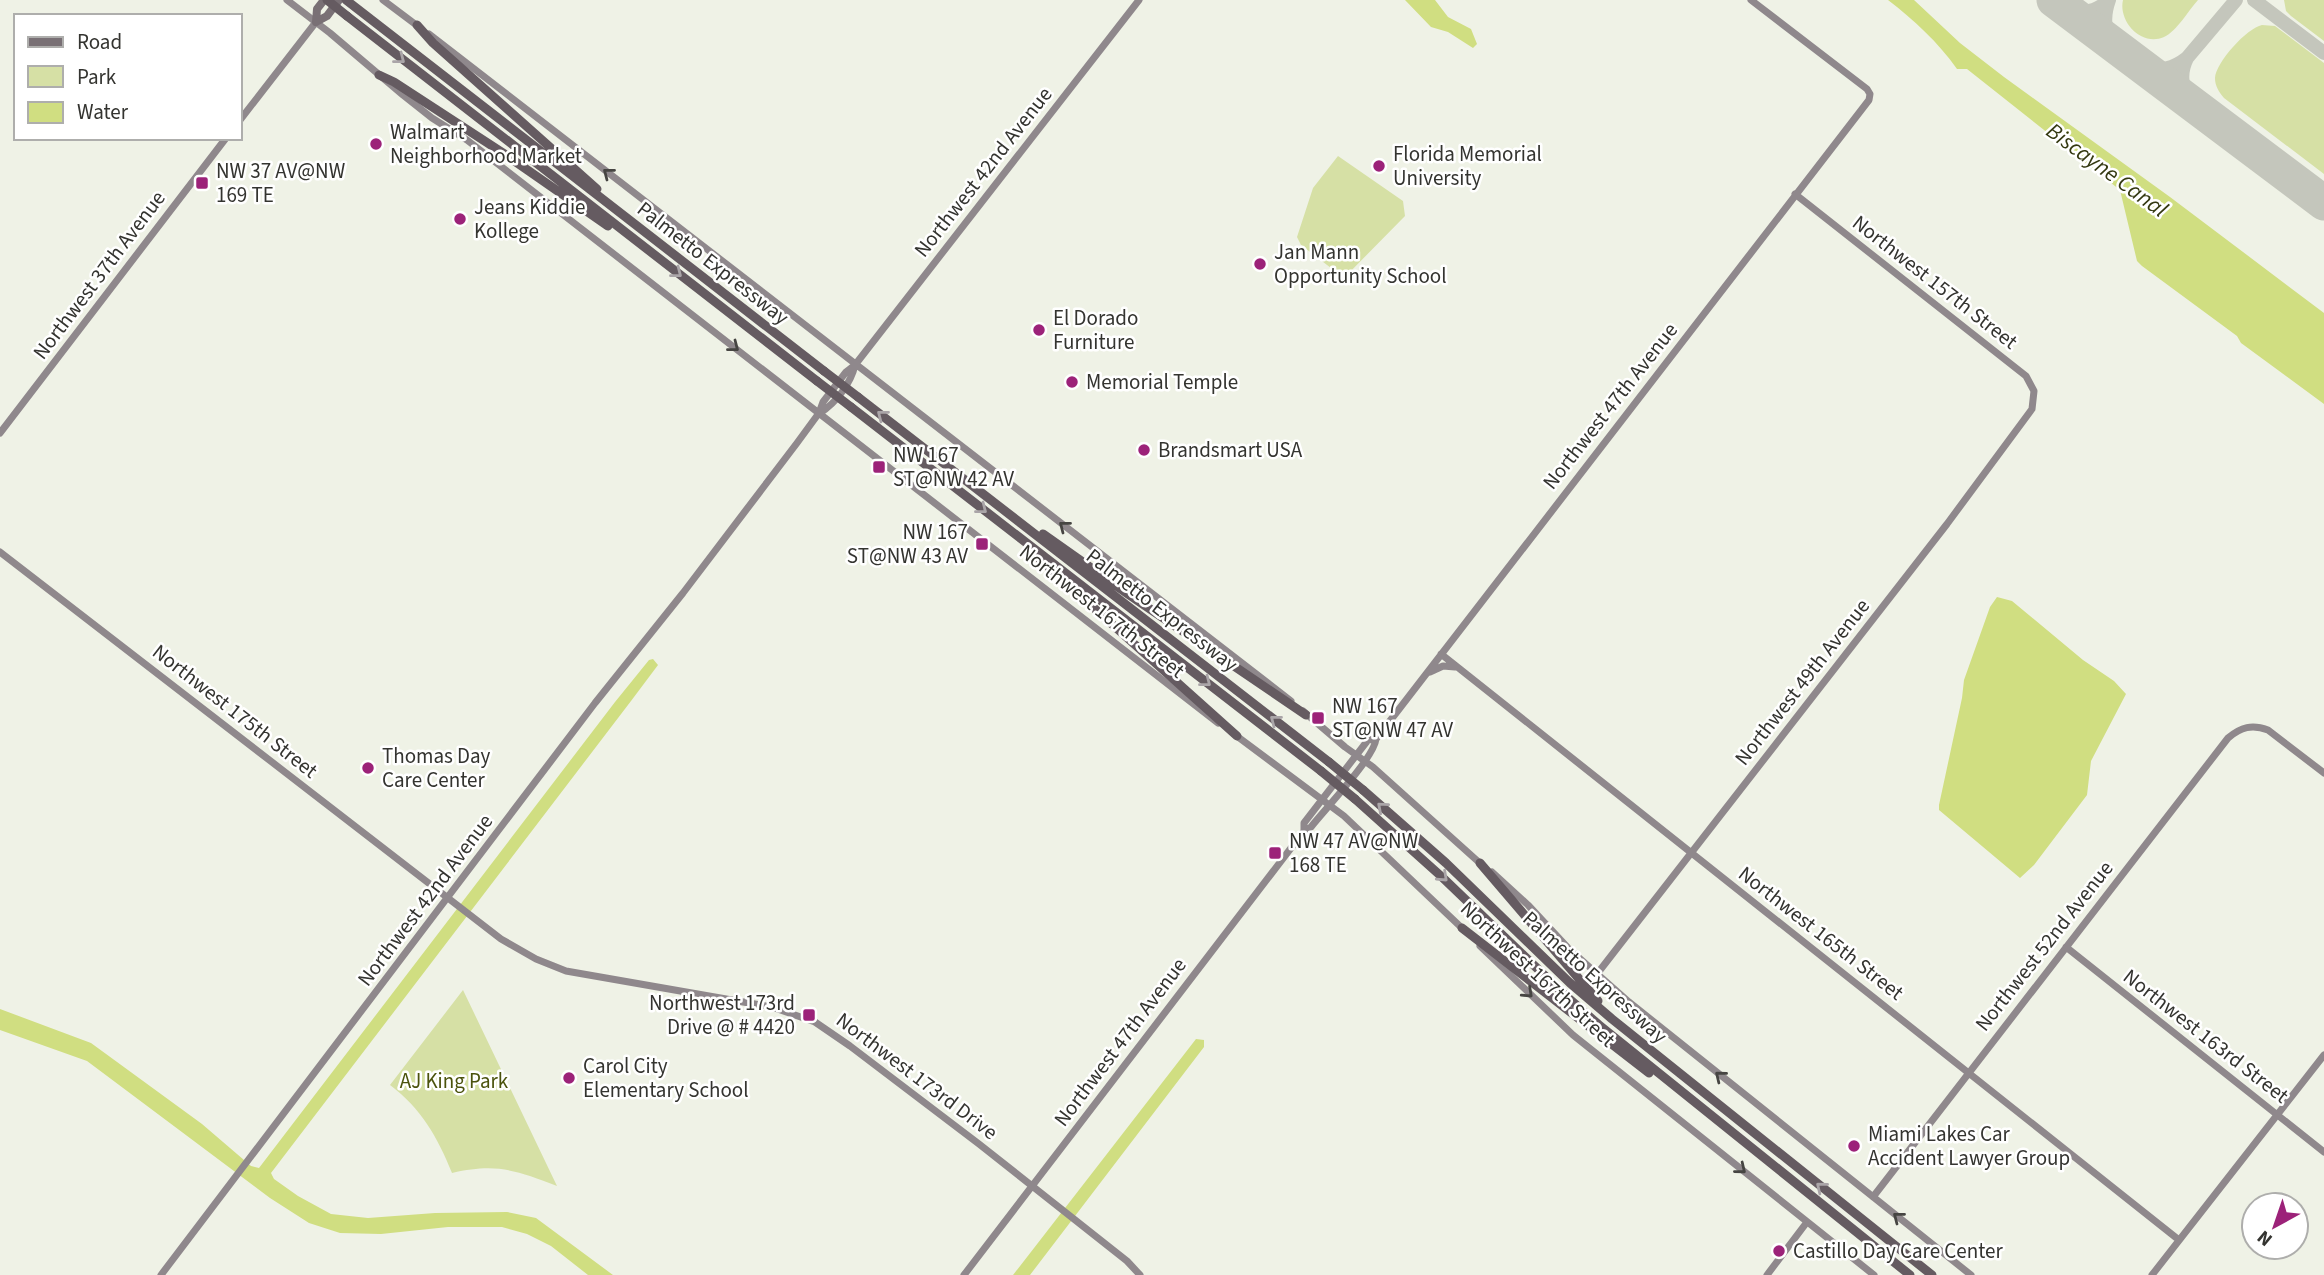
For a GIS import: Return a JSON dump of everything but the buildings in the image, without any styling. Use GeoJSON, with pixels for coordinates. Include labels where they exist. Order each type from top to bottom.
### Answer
{"type":"FeatureCollection","features":[{"type":"Feature","properties":{"kind":"highway","name":"Palmetto Expressway"},"geometry":{"type":"LineString","coordinates":[[325,0],[1321,771],[1442,877],[1567,997],[1677,1090],[1910,1275]]}},
{"type":"Feature","properties":{"kind":"highway","name":"Palmetto Expressway"},"geometry":{"type":"LineString","coordinates":[[350,3],[1363,789],[1612,1019],[1932,1275]]}},
{"type":"Feature","properties":{"kind":"highway"},"geometry":{"type":"LineString","coordinates":[[416,25],[587,178],[618,211]]}},
{"type":"Feature","properties":{"kind":"highway"},"geometry":{"type":"LineString","coordinates":[[379,75],[394,82],[503,153],[596,219],[640,245]]}},
{"type":"Feature","properties":{"kind":"highway"},"geometry":{"type":"LineString","coordinates":[[1015,519],[1048,537],[1307,715]]}},
{"type":"Feature","properties":{"kind":"highway"},"geometry":{"type":"LineString","coordinates":[[1017,535],[1045,566],[1237,736]]}},
{"type":"Feature","properties":{"kind":"highway"},"geometry":{"type":"LineString","coordinates":[[1480,863],[1612,1019]]}},
{"type":"Feature","properties":{"kind":"highway"},"geometry":{"type":"LineString","coordinates":[[1462,928],[1645,1071],[1677,1090]]}},
{"type":"Feature","properties":{"kind":"main road"},"geometry":{"type":"LineString","coordinates":[[316,22],[317,9],[325,0]]}},
{"type":"Feature","properties":{"kind":"main road"},"geometry":{"type":"LineString","coordinates":[[316,22],[327,16],[339,0]]}},
{"type":"Feature","properties":{"kind":"street","name":"Northwest 167th Street"},"geometry":{"type":"LineString","coordinates":[[287,0],[432,118],[467,140],[1213,720],[1329,804],[1411,878],[1508,975],[1573,1035],[1874,1275]]}},
{"type":"Feature","properties":{"kind":"street","name":"Northwest 167th Street"},"geometry":{"type":"LineString","coordinates":[[383,0],[1277,689],[1510,888],[1597,974],[1648,1018],[1971,1275]]}},
{"type":"Feature","properties":{"kind":"street","name":"Northwest 42nd Avenue"},"geometry":{"type":"LineString","coordinates":[[162,1275],[595,703],[683,593],[819,413],[829,407],[853,376],[855,365],[1139,0]]}},
{"type":"Feature","properties":{"kind":"street","name":"Northwest 47th Avenue"},"geometry":{"type":"LineString","coordinates":[[964,1275],[1304,831],[1311,827],[1364,761],[1375,746],[1376,739],[1424,676],[1868,100],[1870,94],[1867,89],[1751,0]]}},
{"type":"Feature","properties":{"kind":"street"},"geometry":{"type":"LineString","coordinates":[[242,117],[316,22]]}},
{"type":"Feature","properties":{"kind":"street","name":"Northwest 37th Avenue"},"geometry":{"type":"LineString","coordinates":[[0,433],[224,140]]}},
{"type":"Feature","properties":{"kind":"street","name":"Northwest 157th Street"},"geometry":{"type":"LineString","coordinates":[[1795,194],[2026,376],[2034,391],[2032,409]]}},
{"type":"Feature","properties":{"kind":"street","name":"Northwest 49th Avenue"},"geometry":{"type":"LineString","coordinates":[[1597,974],[1947,524],[2032,409]]}},
{"type":"Feature","properties":{"kind":"street","name":"Northwest 175th Street"},"geometry":{"type":"LineString","coordinates":[[0,552],[449,897]]}},
{"type":"Feature","properties":{"kind":"street","name":"Northwest 165th Street"},"geometry":{"type":"LineString","coordinates":[[1441,654],[2179,1240]]}},
{"type":"Feature","properties":{"kind":"street"},"geometry":{"type":"LineString","coordinates":[[1424,676],[1443,666],[1457,667]]}},
{"type":"Feature","properties":{"kind":"street","name":"Northwest 52nd Avenue"},"geometry":{"type":"LineString","coordinates":[[1873,1197],[2228,738],[2251,726],[2268,730],[2324,773]]}},
{"type":"Feature","properties":{"kind":"street","name":"Northwest 47th Avenue"},"geometry":{"type":"LineString","coordinates":[[1304,831],[1304,823],[1321,799],[1368,740],[1376,739]]}},
{"type":"Feature","properties":{"kind":"street","name":"Northwest 173rd Drive"},"geometry":{"type":"LineString","coordinates":[[449,897],[501,939],[536,959],[566,971],[772,1007],[815,1022],[1078,1222],[1127,1261],[1140,1275]]}},
{"type":"Feature","properties":{"kind":"street","name":"Northwest 163rd Street"},"geometry":{"type":"LineString","coordinates":[[2066,947],[2324,1152]]}},
{"type":"Feature","properties":{"kind":"street"},"geometry":{"type":"LineString","coordinates":[[2152,1275],[2324,1055]]}},
{"type":"Feature","properties":{"kind":"street"},"geometry":{"type":"LineString","coordinates":[[1767,1275],[1807,1222]]}},
{"type":"Feature","properties":{"kind":"green space"},"geometry":{"type":"Polygon","coordinates":[[[2123,0],[2198,0],[2173,30],[2164,37],[2155,39],[2140,35],[2128,24],[2122,8],[2123,0]]]}},
{"type":"Feature","properties":{"kind":"green space"},"geometry":{"type":"Polygon","coordinates":[[[2284,0],[2324,0],[2324,41],[2286,11],[2284,0]]]}},
{"type":"Feature","properties":{"kind":"green space"},"geometry":{"type":"Polygon","coordinates":[[[2262,25],[2275,26],[2324,63],[2324,174],[2224,98],[2219,91],[2215,78],[2226,55],[2248,32],[2262,25]]]}},
{"type":"Feature","properties":{"kind":"green space"},"geometry":{"type":"Polygon","coordinates":[[[1338,156],[1403,201],[1405,216],[1344,278],[1301,245],[1297,237],[1313,188],[1338,156]]]}},
{"type":"Feature","properties":{"kind":"green space","name":"AJ King Park"},"geometry":{"type":"Polygon","coordinates":[[[463,990],[557,1186],[494,1168],[452,1173],[441,1148],[420,1114],[390,1085],[463,990]]]}},
{"type":"Feature","properties":{"kind":"water"},"geometry":{"type":"Polygon","coordinates":[[[1405,0],[1435,0],[1448,17],[1471,29],[1477,44],[1473,48],[1448,32],[1431,27],[1405,0]]]}},
{"type":"Feature","properties":{"kind":"water","name":"Biscayne Canal"},"geometry":{"type":"Polygon","coordinates":[[[1888,0],[1914,0],[1960,43],[2004,77],[2324,313],[2324,404],[2142,266],[2137,261],[2120,190],[1967,69],[1957,69],[1925,32],[1888,0]]]}},
{"type":"Feature","properties":{"kind":"water"},"geometry":{"type":"Polygon","coordinates":[[[1997,597],[2012,601],[2083,660],[2114,681],[2126,694],[2091,761],[2087,795],[2034,865],[2020,878],[1939,810],[1964,680],[1990,607],[1997,597]]]}},
{"type":"Feature","properties":{"kind":"water"},"geometry":{"type":"Polygon","coordinates":[[[653,659],[658,665],[271,1173],[274,1179],[298,1196],[331,1214],[368,1218],[435,1213],[507,1212],[536,1218],[613,1275],[588,1275],[551,1246],[527,1234],[502,1227],[448,1227],[381,1234],[340,1233],[309,1223],[270,1198],[87,1061],[0,1030],[0,1009],[91,1043],[202,1124],[251,1166],[259,1168],[615,702],[649,660],[653,659]]]}},
{"type":"Feature","properties":{"kind":"water"},"geometry":{"type":"Polygon","coordinates":[[[1196,1039],[1204,1040],[1204,1047],[1030,1275],[1013,1275],[1196,1039]]]}},
{"type":"Feature","properties":{"kind":"taxiway"},"geometry":{"type":"LineString","coordinates":[[2109,0],[2105,23],[2113,45]]}},
{"type":"Feature","properties":{"kind":"taxiway"},"geometry":{"type":"LineString","coordinates":[[2060,4],[2073,10],[2085,11],[2097,8],[2109,0]]}},
{"type":"Feature","properties":{"kind":"taxiway"},"geometry":{"type":"LineString","coordinates":[[2144,68],[2167,68],[2187,58],[2236,0]]}},
{"type":"Feature","properties":{"kind":"taxiway"},"geometry":{"type":"LineString","coordinates":[[2254,0],[2324,53]]}},
{"type":"Feature","properties":{"kind":"taxiway"},"geometry":{"type":"LineString","coordinates":[[2187,58],[2182,80],[2190,102]]}},
{"type":"Feature","properties":{"kind":"runway"},"geometry":{"type":"LineString","coordinates":[[2054,0],[2324,203]]}},
{"type":"Feature","properties":{"kind":"place","name":"Walmart Neighborhood Market"},"geometry":{"type":"Point","coordinates":[376,144]}},
{"type":"Feature","properties":{"kind":"place","name":"Florida Memorial University"},"geometry":{"type":"Point","coordinates":[1379,166]}},
{"type":"Feature","properties":{"kind":"place","name":"NW 37 AV@NW 169 TE"},"geometry":{"type":"Point","coordinates":[202,183]}},
{"type":"Feature","properties":{"kind":"place","name":"Jeans Kiddie Kollege"},"geometry":{"type":"Point","coordinates":[460,219]}},
{"type":"Feature","properties":{"kind":"place","name":"Jan Mann Opportunity School"},"geometry":{"type":"Point","coordinates":[1260,264]}},
{"type":"Feature","properties":{"kind":"place","name":"El Dorado Furniture"},"geometry":{"type":"Point","coordinates":[1039,330]}},
{"type":"Feature","properties":{"kind":"place","name":"Memorial Temple"},"geometry":{"type":"Point","coordinates":[1072,382]}},
{"type":"Feature","properties":{"kind":"place","name":"Brandsmart USA"},"geometry":{"type":"Point","coordinates":[1144,450]}},
{"type":"Feature","properties":{"kind":"place","name":"NW 167 ST@NW 42 AV"},"geometry":{"type":"Point","coordinates":[879,467]}},
{"type":"Feature","properties":{"kind":"place","name":"NW 167 ST@NW 43 AV"},"geometry":{"type":"Point","coordinates":[982,544]}},
{"type":"Feature","properties":{"kind":"place","name":"NW 167 ST@NW 47 AV"},"geometry":{"type":"Point","coordinates":[1318,718]}},
{"type":"Feature","properties":{"kind":"place","name":"Thomas Day Care Center"},"geometry":{"type":"Point","coordinates":[368,768]}},
{"type":"Feature","properties":{"kind":"place","name":"NW 47 AV@NW 168 TE"},"geometry":{"type":"Point","coordinates":[1275,853]}},
{"type":"Feature","properties":{"kind":"place","name":"Northwest 173rd Drive @ # 4420"},"geometry":{"type":"Point","coordinates":[809,1015]}},
{"type":"Feature","properties":{"kind":"place","name":"Carol City Elementary School"},"geometry":{"type":"Point","coordinates":[569,1078]}},
{"type":"Feature","properties":{"kind":"place","name":"Miami Lakes Car Accident Lawyer Group"},"geometry":{"type":"Point","coordinates":[1854,1146]}},
{"type":"Feature","properties":{"kind":"place","name":"Castillo Day Care Center"},"geometry":{"type":"Point","coordinates":[1779,1251]}}]}
